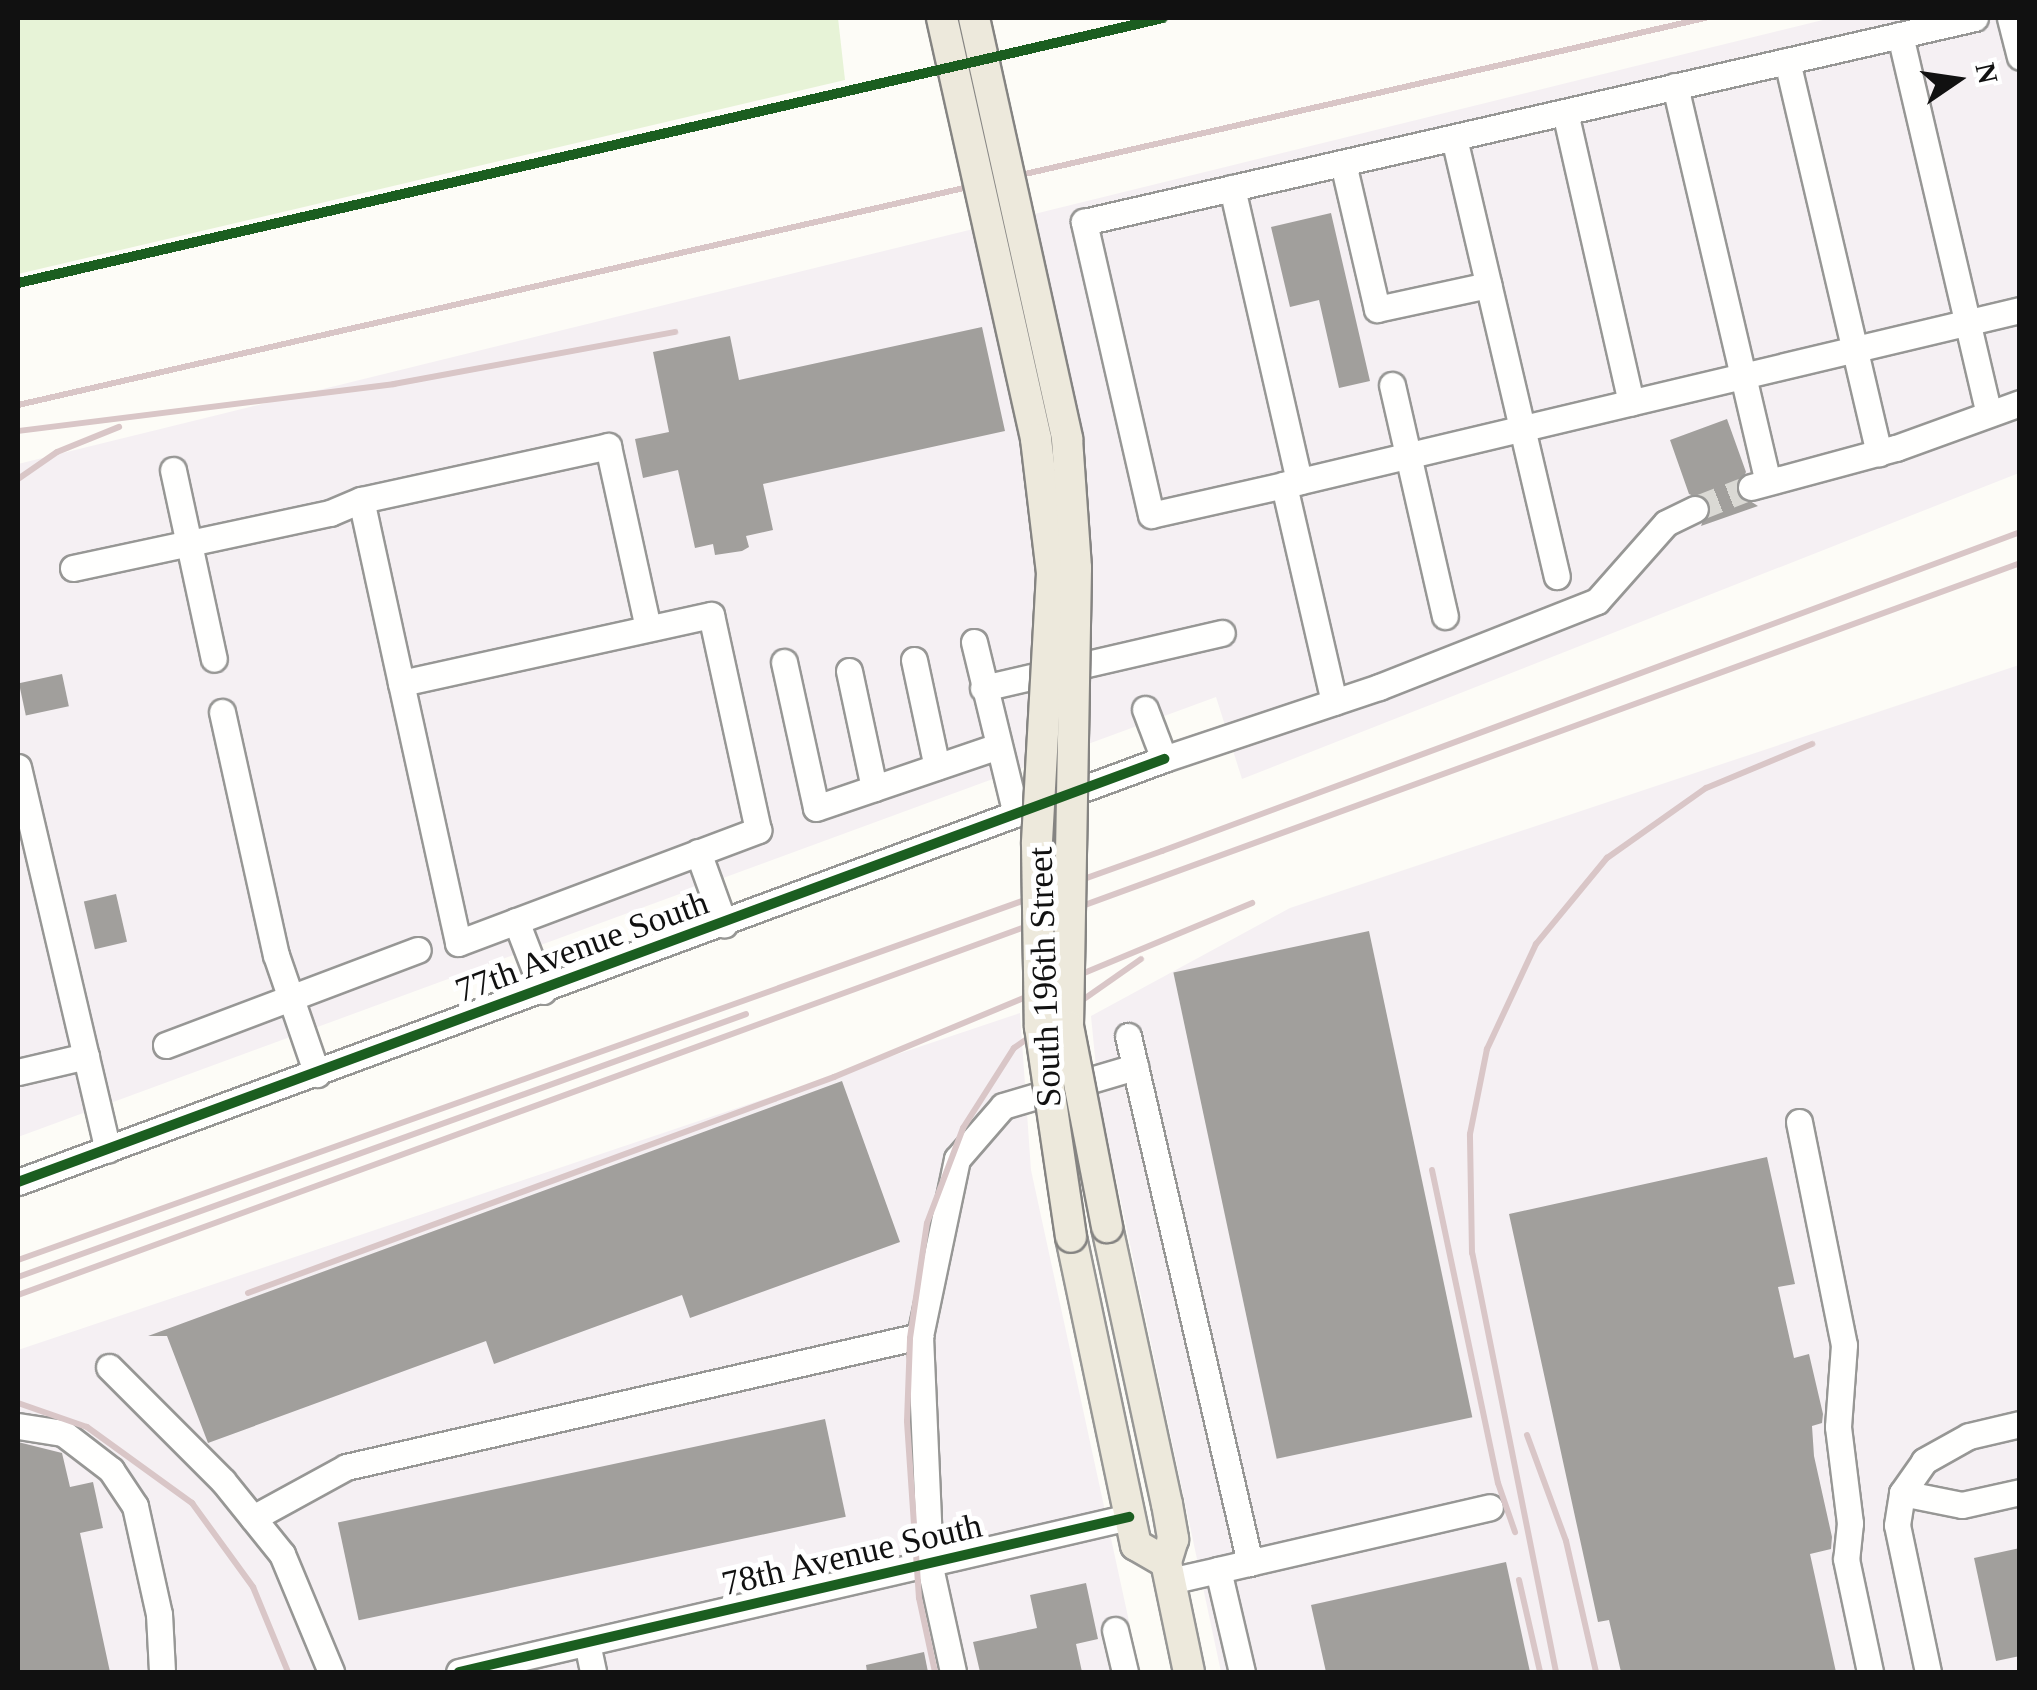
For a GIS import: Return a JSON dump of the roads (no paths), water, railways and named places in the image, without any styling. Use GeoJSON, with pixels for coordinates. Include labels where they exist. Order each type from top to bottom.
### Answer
{"type":"FeatureCollection","features":[{"type":"Feature","properties":{"kind":"main road","name":"South 196th Street"},"geometry":{"type":"LineString","coordinates":[[942,18],[1036,439],[1052,572],[1038,844],[1040,1027],[1071,1237],[1129,1516],[1136,1545],[1168,1572]]}},
{"type":"Feature","properties":{"kind":"main road","name":"South 196th Street"},"geometry":{"type":"LineString","coordinates":[[974,18],[1067,438],[1076,568],[1068,1026],[1173,1540],[1168,1572],[1189,1672]]}},
{"type":"Feature","properties":{"kind":"street"},"geometry":{"type":"LineString","coordinates":[[1976,18],[1084,222],[1151,515],[2020,310]]}},
{"type":"Feature","properties":{"kind":"street"},"geometry":{"type":"LineString","coordinates":[[2010,18],[2020,56]]}},
{"type":"Feature","properties":{"kind":"street"},"geometry":{"type":"LineString","coordinates":[[1900,34],[1989,413]]}},
{"type":"Feature","properties":{"kind":"street"},"geometry":{"type":"LineString","coordinates":[[1787,61],[1879,453]]}},
{"type":"Feature","properties":{"kind":"street"},"geometry":{"type":"LineString","coordinates":[[1675,86],[1742,376],[1760,484],[1879,453],[2020,403]]}},
{"type":"Feature","properties":{"kind":"street"},"geometry":{"type":"LineString","coordinates":[[1565,112],[1631,402]]}},
{"type":"Feature","properties":{"kind":"street"},"geometry":{"type":"LineString","coordinates":[[1454,138],[1557,576]]}},
{"type":"Feature","properties":{"kind":"street"},"geometry":{"type":"LineString","coordinates":[[1343,163],[1377,309],[1488,285]]}},
{"type":"Feature","properties":{"kind":"street"},"geometry":{"type":"LineString","coordinates":[[1232,188],[1334,702]]}},
{"type":"Feature","properties":{"kind":"street"},"geometry":{"type":"LineString","coordinates":[[1392,385],[1445,616]]}},
{"type":"Feature","properties":{"kind":"street"},"geometry":{"type":"LineString","coordinates":[[74,568],[608,446],[648,628]]}},
{"type":"Feature","properties":{"kind":"street"},"geometry":{"type":"LineString","coordinates":[[173,470],[214,659]]}},
{"type":"Feature","properties":{"kind":"street"},"geometry":{"type":"LineString","coordinates":[[361,500],[401,683],[458,943],[758,830],[711,614],[401,683]]}},
{"type":"Feature","properties":{"kind":"street","name":"77th Avenue South"},"geometry":{"type":"LineString","coordinates":[[18,1182],[1164,759],[1334,702],[1597,600],[1666,523],[1695,509]]}},
{"type":"Feature","properties":{"kind":"street"},"geometry":{"type":"LineString","coordinates":[[983,688],[1222,633]]}},
{"type":"Feature","properties":{"kind":"street"},"geometry":{"type":"LineString","coordinates":[[974,642],[996,747],[1016,814]]}},
{"type":"Feature","properties":{"kind":"street"},"geometry":{"type":"LineString","coordinates":[[914,660],[938,767]]}},
{"type":"Feature","properties":{"kind":"street"},"geometry":{"type":"LineString","coordinates":[[784,662],[816,808],[996,747]]}},
{"type":"Feature","properties":{"kind":"street"},"geometry":{"type":"LineString","coordinates":[[849,671],[874,788]]}},
{"type":"Feature","properties":{"kind":"street"},"geometry":{"type":"LineString","coordinates":[[1145,709],[1164,759]]}},
{"type":"Feature","properties":{"kind":"street"},"geometry":{"type":"LineString","coordinates":[[222,712],[291,998],[316,1074]]}},
{"type":"Feature","properties":{"kind":"street"},"geometry":{"type":"LineString","coordinates":[[19,782],[108,1150]]}},
{"type":"Feature","properties":{"kind":"street"},"geometry":{"type":"LineString","coordinates":[[698,852],[724,924]]}},
{"type":"Feature","properties":{"kind":"street"},"geometry":{"type":"LineString","coordinates":[[516,921],[543,991]]}},
{"type":"Feature","properties":{"kind":"street"},"geometry":{"type":"LineString","coordinates":[[166,1045],[418,950]]}},
{"type":"Feature","properties":{"kind":"street"},"geometry":{"type":"LineString","coordinates":[[1128,1036],[1250,1562]]}},
{"type":"Feature","properties":{"kind":"street"},"geometry":{"type":"LineString","coordinates":[[18,1072],[86,1056]]}},
{"type":"Feature","properties":{"kind":"street"},"geometry":{"type":"LineString","coordinates":[[953,1672],[930,1567],[920,1336],[957,1159],[1003,1106],[1135,1068]]}},
{"type":"Feature","properties":{"kind":"street"},"geometry":{"type":"LineString","coordinates":[[1799,1122],[1844,1345],[1838,1426],[1850,1523],[1846,1559],[1870,1672]]}},
{"type":"Feature","properties":{"kind":"street"},"geometry":{"type":"LineString","coordinates":[[253,1518],[346,1466],[920,1336]]}},
{"type":"Feature","properties":{"kind":"street"},"geometry":{"type":"LineString","coordinates":[[109,1367],[253,1518],[282,1554],[331,1672]]}},
{"type":"Feature","properties":{"kind":"street"},"geometry":{"type":"LineString","coordinates":[[1928,1672],[1897,1524],[1902,1493],[1924,1460],[1970,1436],[2020,1424]]}},
{"type":"Feature","properties":{"kind":"street"},"geometry":{"type":"LineString","coordinates":[[18,1426],[62,1432],[111,1470],[135,1506],[159,1614],[162,1672]]}},
{"type":"Feature","properties":{"kind":"street"},"geometry":{"type":"LineString","coordinates":[[1902,1493],[1962,1505],[2020,1492]]}},
{"type":"Feature","properties":{"kind":"street"},"geometry":{"type":"LineString","coordinates":[[1168,1572],[1218,1570],[1490,1507]]}},
{"type":"Feature","properties":{"kind":"street","name":"78th Avenue South"},"geometry":{"type":"LineString","coordinates":[[459,1672],[930,1567],[1129,1516]]}},
{"type":"Feature","properties":{"kind":"street"},"geometry":{"type":"LineString","coordinates":[[1218,1570],[1242,1672]]}},
{"type":"Feature","properties":{"kind":"street"},"geometry":{"type":"LineString","coordinates":[[1115,1630],[1124,1672]]}},
{"type":"Feature","properties":{"kind":"street"},"geometry":{"type":"LineString","coordinates":[[586,1643],[593,1672]]}},
{"type":"Feature","properties":{"kind":"tunnel"},"geometry":{"type":"LineString","coordinates":[[1695,509],[1751,487]]}},
{"type":"Feature","properties":{"kind":"railway"},"geometry":{"type":"LineString","coordinates":[[18,405],[1705,18]]}},
{"type":"Feature","properties":{"kind":"railway"},"geometry":{"type":"LineString","coordinates":[[18,431],[394,384],[675,332]]}},
{"type":"Feature","properties":{"kind":"railway"},"geometry":{"type":"LineString","coordinates":[[18,479],[57,452],[119,427]]}},
{"type":"Feature","properties":{"kind":"railway"},"geometry":{"type":"LineString","coordinates":[[18,1260],[1162,851],[2020,532]]}},
{"type":"Feature","properties":{"kind":"railway"},"geometry":{"type":"LineString","coordinates":[[18,1295],[2020,563]]}},
{"type":"Feature","properties":{"kind":"railway"},"geometry":{"type":"LineString","coordinates":[[1556,1672],[1472,1253],[1470,1134],[1487,1049],[1536,944],[1607,858],[1706,788],[1812,744]]}},
{"type":"Feature","properties":{"kind":"railway"},"geometry":{"type":"LineString","coordinates":[[248,1293],[834,1077],[1252,903]]}},
{"type":"Feature","properties":{"kind":"railway"},"geometry":{"type":"LineString","coordinates":[[935,1672],[919,1598],[907,1421],[910,1338],[927,1223],[963,1128],[1014,1048],[1141,959]]}},
{"type":"Feature","properties":{"kind":"railway"},"geometry":{"type":"LineString","coordinates":[[18,1277],[746,1014]]}},
{"type":"Feature","properties":{"kind":"railway"},"geometry":{"type":"LineString","coordinates":[[1432,1170],[1498,1483],[1515,1532]]}},
{"type":"Feature","properties":{"kind":"railway"},"geometry":{"type":"LineString","coordinates":[[18,1403],[87,1427],[192,1503],[253,1587],[288,1672]]}},
{"type":"Feature","properties":{"kind":"railway"},"geometry":{"type":"LineString","coordinates":[[1527,1435],[1566,1541],[1596,1672]]}},
{"type":"Feature","properties":{"kind":"railway"},"geometry":{"type":"LineString","coordinates":[[1519,1580],[1540,1672]]}}]}
